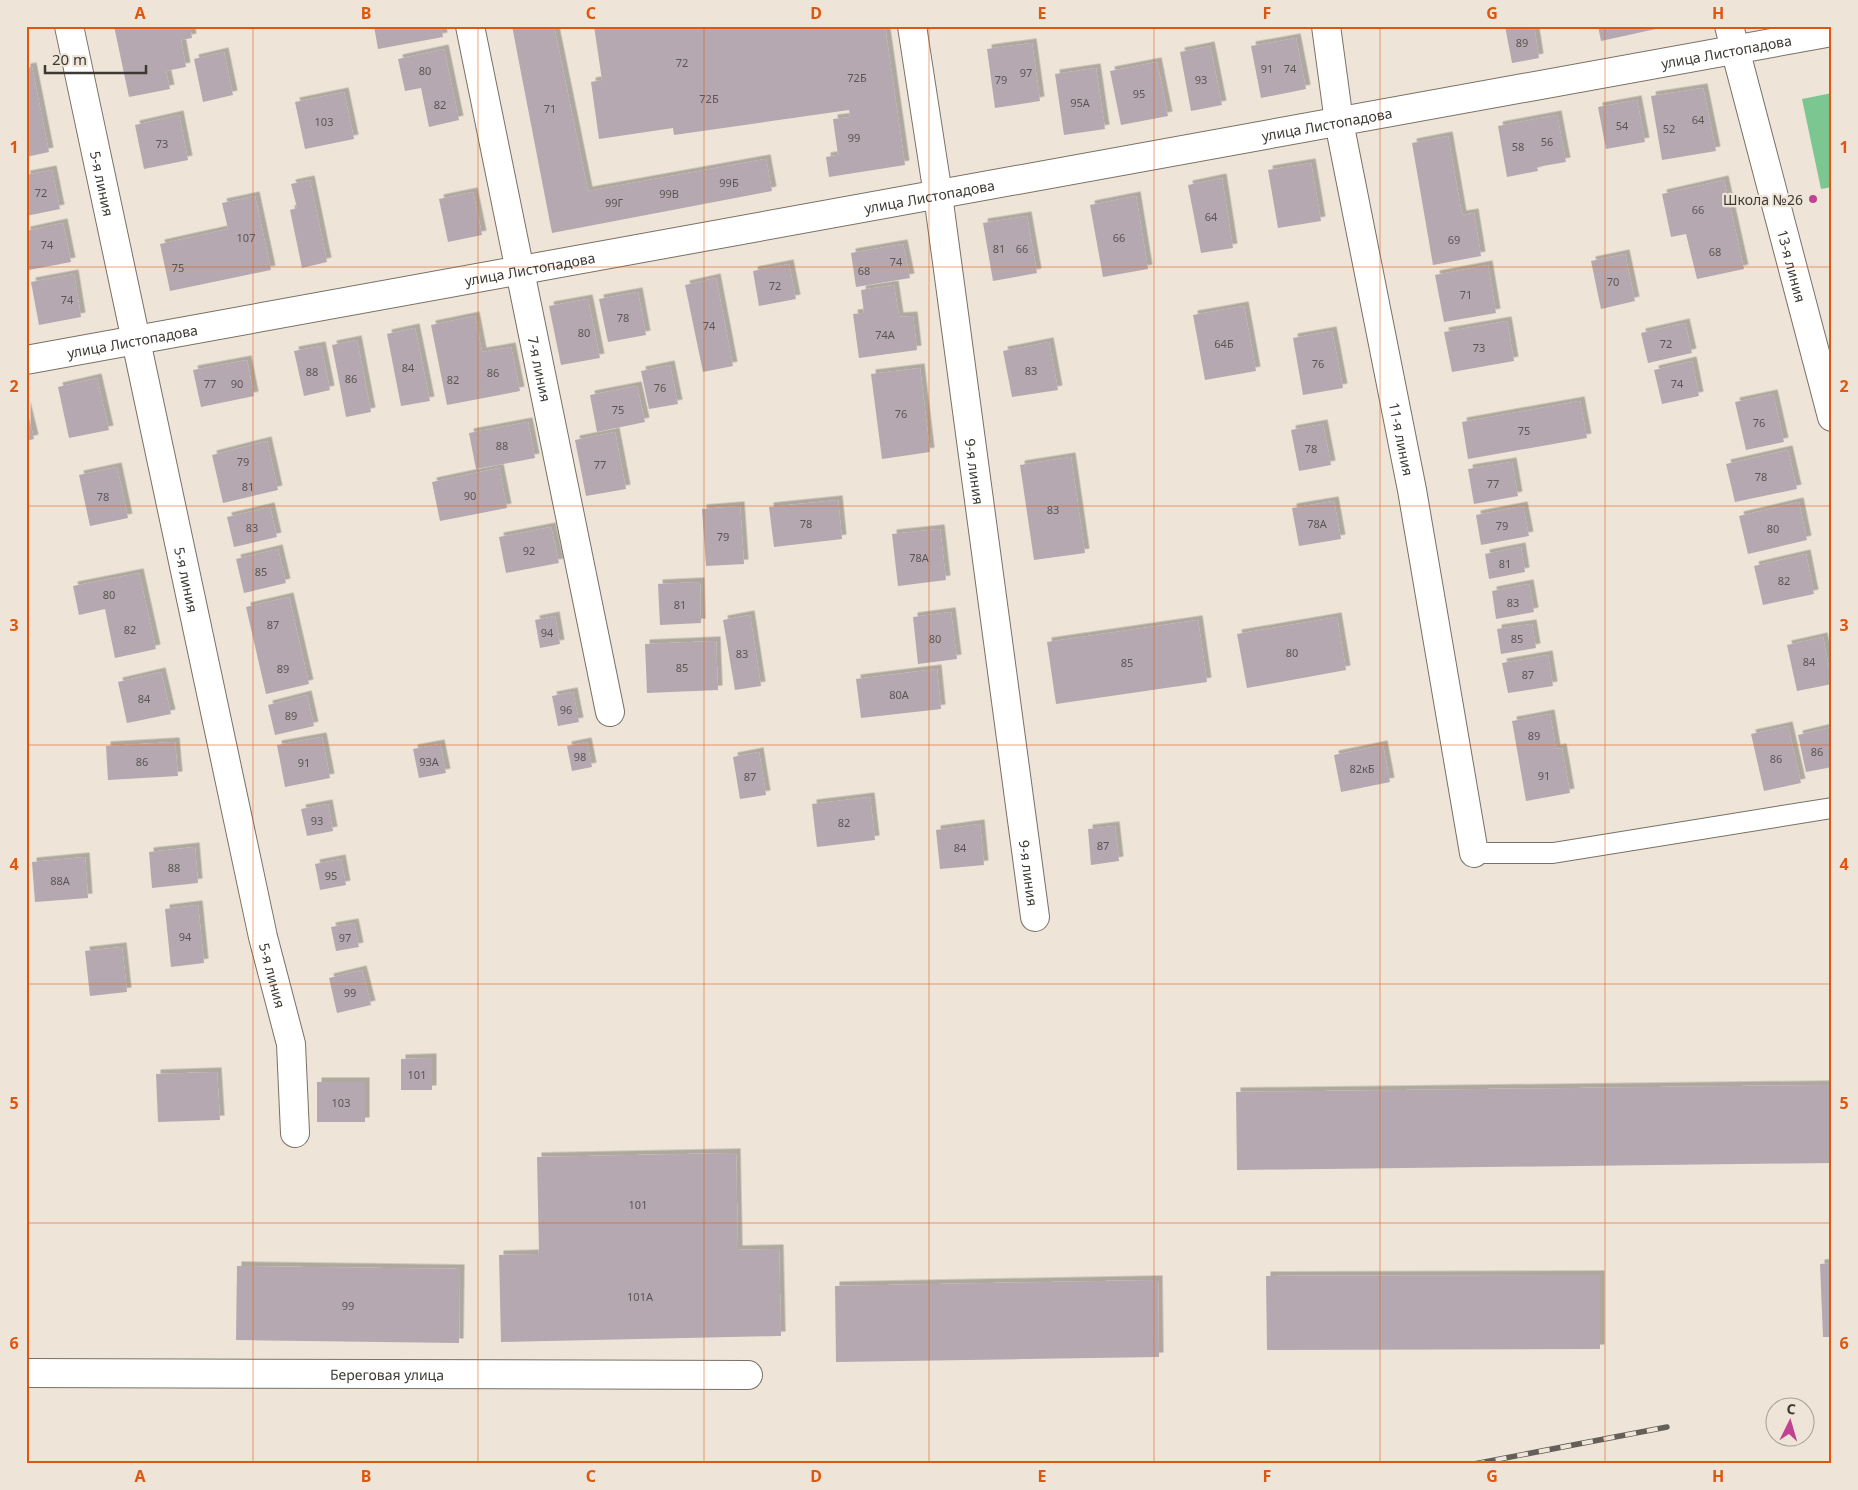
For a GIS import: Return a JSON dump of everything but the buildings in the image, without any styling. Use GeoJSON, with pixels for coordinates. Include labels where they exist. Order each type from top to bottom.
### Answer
{"type":"FeatureCollection","features":[{"type":"Feature","properties":{"kind":"street","name":"5-я линия"},"geometry":{"type":"LineString","coordinates":[[68,26],[263,937],[291,1044],[294,1133]]}},
{"type":"Feature","properties":{"kind":"street","name":"7-я линия"},"geometry":{"type":"LineString","coordinates":[[470,26],[610,712]]}},
{"type":"Feature","properties":{"kind":"street","name":"9-я линия"},"geometry":{"type":"LineString","coordinates":[[912,26],[938,195],[1035,917]]}},
{"type":"Feature","properties":{"kind":"street","name":"11-я линия"},"geometry":{"type":"LineString","coordinates":[[1326,26],[1340,122],[1412,490],[1474,853]]}},
{"type":"Feature","properties":{"kind":"street","name":"улица Листопадова"},"geometry":{"type":"LineString","coordinates":[[26,360],[1340,122],[1733,38],[1832,32]]}},
{"type":"Feature","properties":{"kind":"street","name":"13-я линия"},"geometry":{"type":"LineString","coordinates":[[1733,38],[1830,401]]}},
{"type":"Feature","properties":{"kind":"street","name":"Береговая улица"},"geometry":{"type":"LineString","coordinates":[[26,1372],[748,1375]]}},
{"type":"Feature","properties":{"kind":"lane"},"geometry":{"type":"LineString","coordinates":[[1474,853],[1553,853],[1832,808]]}},
{"type":"Feature","properties":{"kind":"green space"},"geometry":{"type":"Polygon","coordinates":[[[1832,93],[1832,187],[1821,189],[1802,99],[1832,93]]]}},
{"type":"Feature","properties":{"kind":"railway"},"geometry":{"type":"LineString","coordinates":[[1474,1464],[1667,1427]]}},
{"type":"Feature","properties":{"kind":"place","name":"Школа №26"},"geometry":{"type":"Point","coordinates":[1813,199]}}]}
